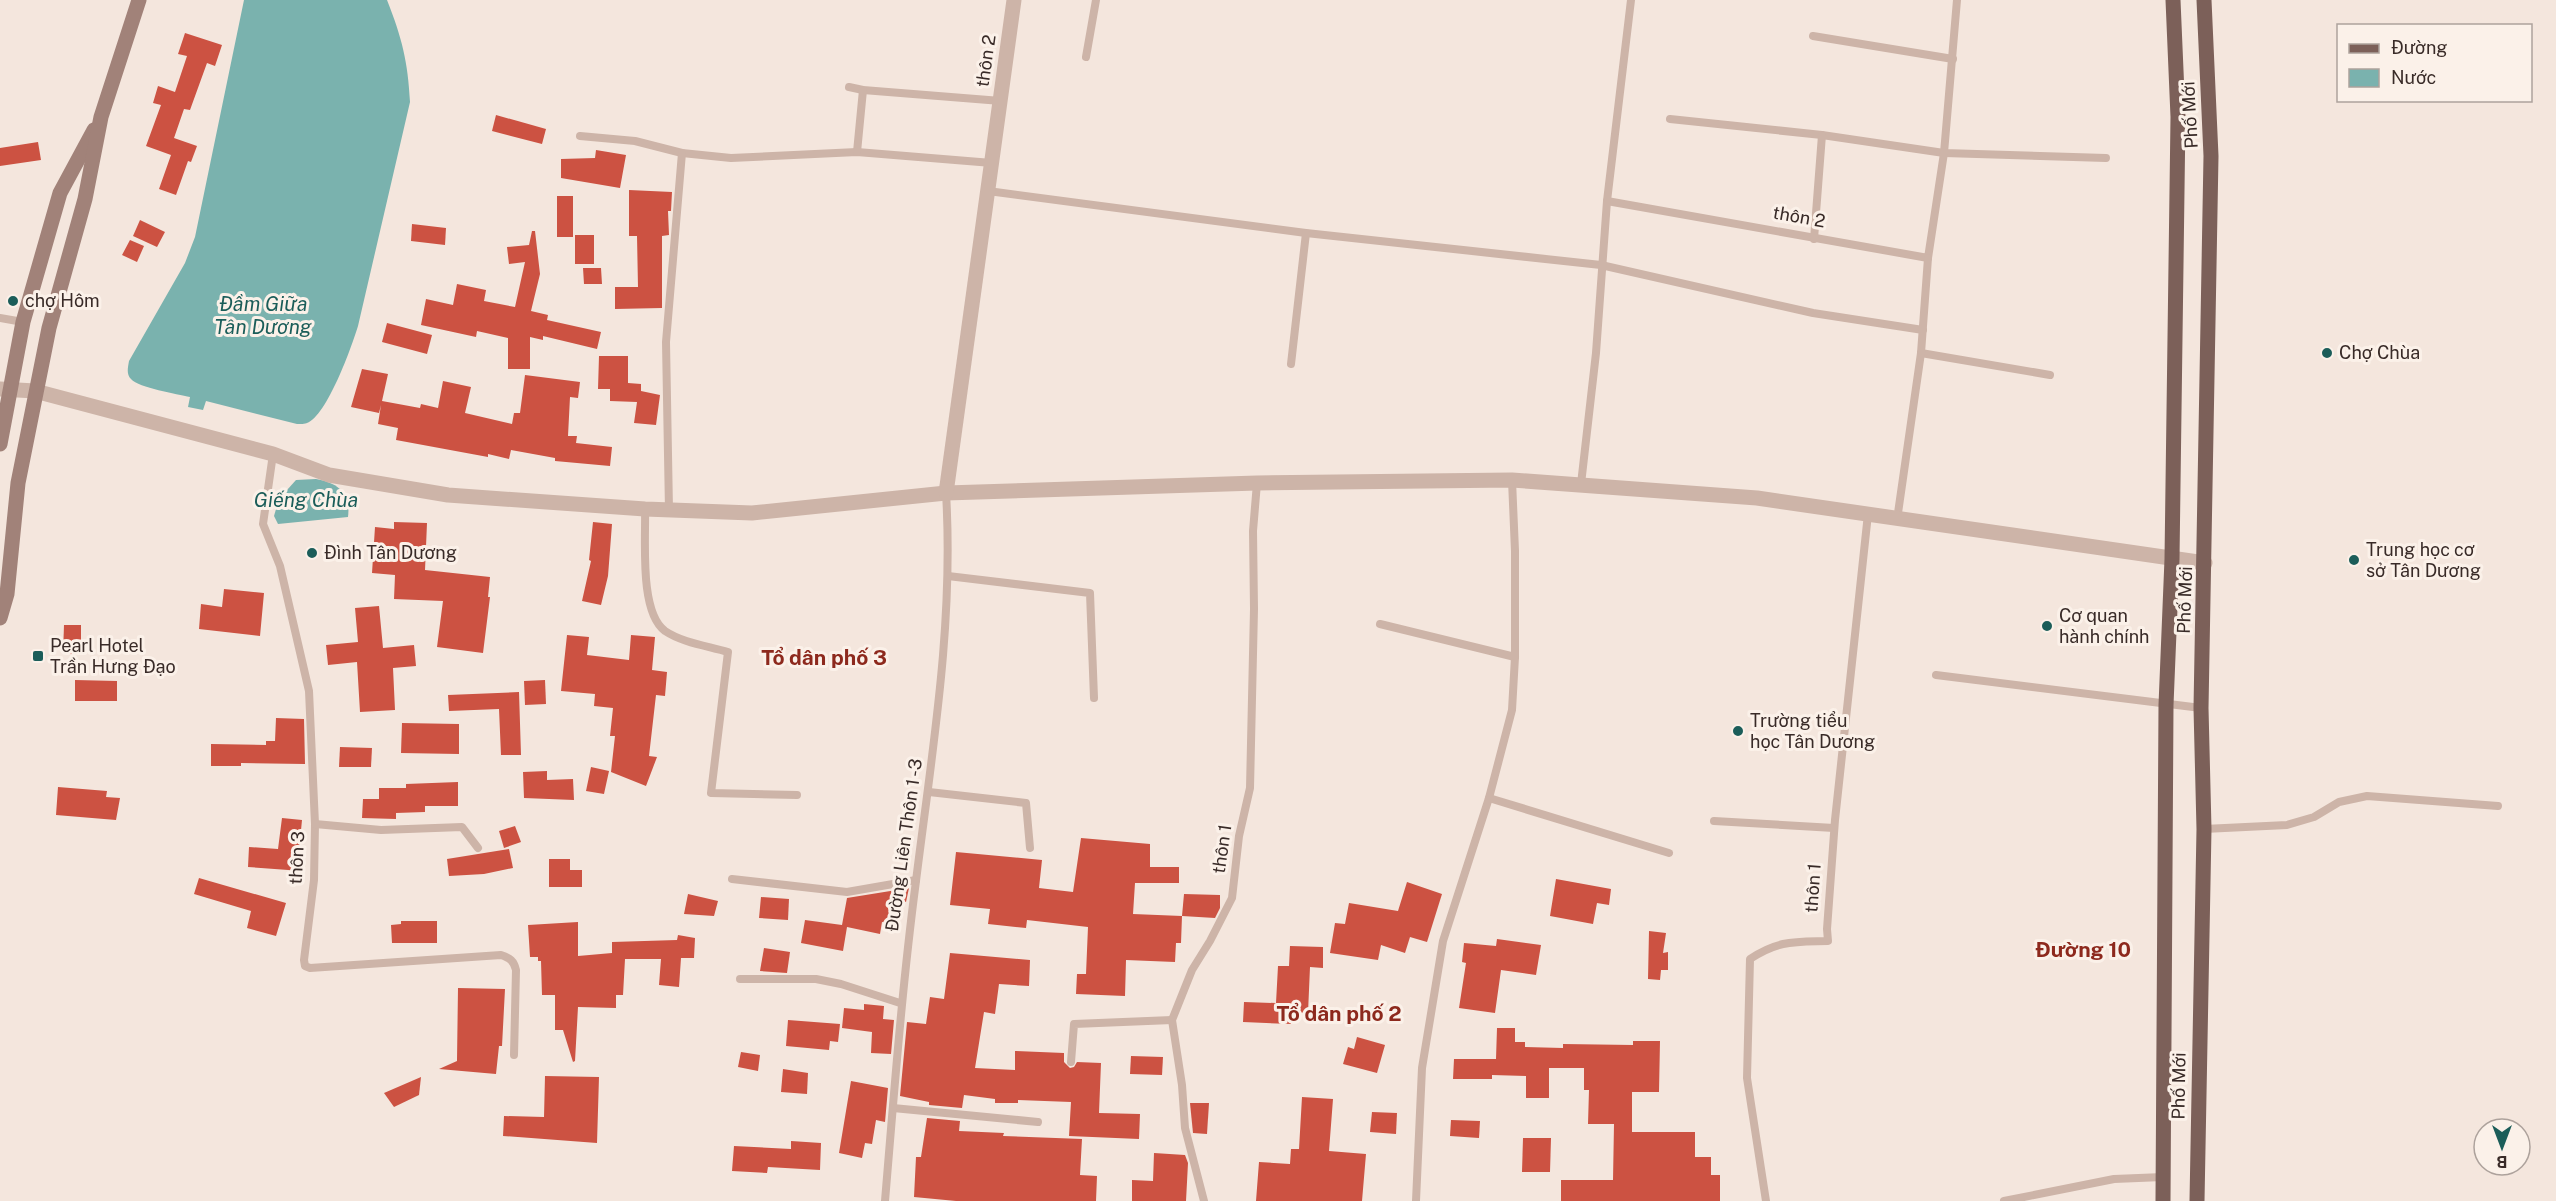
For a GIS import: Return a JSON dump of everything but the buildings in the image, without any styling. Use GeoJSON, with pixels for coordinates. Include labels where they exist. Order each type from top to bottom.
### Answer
{"type":"FeatureCollection","features":[{"type":"Feature","properties":{"kind":"main road","name":"Phố Mới"},"geometry":{"type":"LineString","coordinates":[[2163,1201],[2166,705],[2172,559],[2178,117],[2172,0]]}},
{"type":"Feature","properties":{"kind":"main road","name":"Phố Mới"},"geometry":{"type":"LineString","coordinates":[[2197,1201],[2204,829],[2201,708],[2211,156],[2204,0]]}},
{"type":"Feature","properties":{"kind":"street"},"geometry":{"type":"LineString","coordinates":[[0,618],[7,594],[18,483],[49,328],[85,199],[101,117],[139,0]]}},
{"type":"Feature","properties":{"kind":"street","name":"thôn 2"},"geometry":{"type":"LineString","coordinates":[[946,493],[1014,0]]}},
{"type":"Feature","properties":{"kind":"street"},"geometry":{"type":"LineString","coordinates":[[0,444],[5,388],[60,193],[101,117]]}},
{"type":"Feature","properties":{"kind":"street"},"geometry":{"type":"LineString","coordinates":[[5,388],[35,391],[273,454],[329,475],[448,495],[645,509],[752,513],[946,493],[1257,483],[1512,480],[1757,498],[2205,563]]}},
{"type":"Feature","properties":{"kind":"lane"},"geometry":{"type":"LineString","coordinates":[[1086,57],[1096,0]]}},
{"type":"Feature","properties":{"kind":"lane"},"geometry":{"type":"LineString","coordinates":[[1581,484],[1596,353],[1607,201],[1632,0]]}},
{"type":"Feature","properties":{"kind":"lane"},"geometry":{"type":"LineString","coordinates":[[1898,520],[1921,353],[1928,258],[1944,153],[1957,0]]}},
{"type":"Feature","properties":{"kind":"lane"},"geometry":{"type":"LineString","coordinates":[[1813,36],[1953,59]]}},
{"type":"Feature","properties":{"kind":"lane"},"geometry":{"type":"LineString","coordinates":[[849,87],[1001,101]]}},
{"type":"Feature","properties":{"kind":"lane"},"geometry":{"type":"LineString","coordinates":[[857,152],[863,90]]}},
{"type":"Feature","properties":{"kind":"lane"},"geometry":{"type":"LineString","coordinates":[[1670,118],[1822,135],[1944,153],[2106,158]]}},
{"type":"Feature","properties":{"kind":"lane"},"geometry":{"type":"LineString","coordinates":[[1814,239],[1822,135]]}},
{"type":"Feature","properties":{"kind":"lane"},"geometry":{"type":"LineString","coordinates":[[580,136],[635,141],[682,153],[731,158],[857,152],[992,163]]}},
{"type":"Feature","properties":{"kind":"lane"},"geometry":{"type":"LineString","coordinates":[[669,510],[666,342],[682,153]]}},
{"type":"Feature","properties":{"kind":"lane"},"geometry":{"type":"LineString","coordinates":[[988,191],[1306,233],[1601,265],[1813,313],[1923,330]]}},
{"type":"Feature","properties":{"kind":"lane","name":"thôn 2"},"geometry":{"type":"LineString","coordinates":[[1607,201],[1928,258]]}},
{"type":"Feature","properties":{"kind":"lane"},"geometry":{"type":"LineString","coordinates":[[1290,364],[1306,233]]}},
{"type":"Feature","properties":{"kind":"lane"},"geometry":{"type":"LineString","coordinates":[[0,318],[23,322]]}},
{"type":"Feature","properties":{"kind":"lane"},"geometry":{"type":"LineString","coordinates":[[1921,353],[2050,375]]}},
{"type":"Feature","properties":{"kind":"lane","name":"thôn 3"},"geometry":{"type":"LineString","coordinates":[[273,454],[263,524],[280,566],[309,692],[315,824],[314,880],[305,966],[310,968],[501,955],[514,963],[516,970],[514,1055]]}},
{"type":"Feature","properties":{"kind":"lane"},"geometry":{"type":"LineString","coordinates":[[1416,1201],[1422,1068],[1443,941],[1489,798],[1512,710],[1515,657],[1515,552],[1512,480]]}},
{"type":"Feature","properties":{"kind":"lane","name":"thôn 1"},"geometry":{"type":"LineString","coordinates":[[1172,1020],[1192,970],[1232,898],[1239,836],[1250,788],[1254,609],[1253,531],[1257,483]]}},
{"type":"Feature","properties":{"kind":"lane","name":"Đường Liên Thôn 1 -3"},"geometry":{"type":"LineString","coordinates":[[885,1201],[900,1003],[929,792],[941,682],[950,549],[946,493]]}},
{"type":"Feature","properties":{"kind":"lane"},"geometry":{"type":"LineString","coordinates":[[645,509],[648,600],[654,620],[666,631],[681,639],[728,652],[711,793],[797,795]]}},
{"type":"Feature","properties":{"kind":"lane","name":"thôn 1"},"geometry":{"type":"LineString","coordinates":[[1766,1201],[1747,1078],[1750,959],[1768,947],[1793,942],[1828,942],[1834,828],[1868,514]]}},
{"type":"Feature","properties":{"kind":"lane"},"geometry":{"type":"LineString","coordinates":[[948,576],[1089,593],[1094,698]]}},
{"type":"Feature","properties":{"kind":"lane"},"geometry":{"type":"LineString","coordinates":[[1380,624],[1515,657]]}},
{"type":"Feature","properties":{"kind":"lane"},"geometry":{"type":"LineString","coordinates":[[1936,675],[2201,708]]}},
{"type":"Feature","properties":{"kind":"lane"},"geometry":{"type":"LineString","coordinates":[[929,792],[1026,803],[1030,848]]}},
{"type":"Feature","properties":{"kind":"lane"},"geometry":{"type":"LineString","coordinates":[[2204,829],[2287,825],[2314,817],[2339,802],[2367,796],[2498,806]]}},
{"type":"Feature","properties":{"kind":"lane"},"geometry":{"type":"LineString","coordinates":[[1489,798],[1669,853]]}},
{"type":"Feature","properties":{"kind":"lane"},"geometry":{"type":"LineString","coordinates":[[1714,821],[1834,828]]}},
{"type":"Feature","properties":{"kind":"lane"},"geometry":{"type":"LineString","coordinates":[[315,824],[381,830],[462,827],[478,848]]}},
{"type":"Feature","properties":{"kind":"lane"},"geometry":{"type":"LineString","coordinates":[[732,879],[848,892],[916,880]]}},
{"type":"Feature","properties":{"kind":"lane"},"geometry":{"type":"LineString","coordinates":[[740,979],[816,979],[841,984],[900,1003]]}},
{"type":"Feature","properties":{"kind":"lane"},"geometry":{"type":"LineString","coordinates":[[1071,1062],[1074,1024],[1172,1020],[1182,1085],[1185,1128],[1204,1201]]}},
{"type":"Feature","properties":{"kind":"lane"},"geometry":{"type":"LineString","coordinates":[[893,1108],[1038,1122]]}},
{"type":"Feature","properties":{"kind":"lane"},"geometry":{"type":"LineString","coordinates":[[2004,1201],[2114,1179],[2163,1177]]}},
{"type":"Feature","properties":{"kind":"water","name":"Đầm Giữa Tân Dương"},"geometry":{"type":"Polygon","coordinates":[[[244,0],[387,0],[397,26],[408,75],[410,102],[358,326],[344,364],[323,408],[315,418],[305,424],[297,424],[206,401],[203,410],[188,407],[190,397],[142,385],[131,379],[128,373],[129,361],[185,263],[195,237],[244,0]]]}},
{"type":"Feature","properties":{"kind":"water","name":"Giếng Chùa"},"geometry":{"type":"Polygon","coordinates":[[[316,479],[331,483],[341,490],[347,502],[348,517],[278,524],[274,516],[279,499],[296,480],[316,479]]]}},
{"type":"Feature","properties":{"kind":"place","name":"chợ Hôm"},"geometry":{"type":"Point","coordinates":[13,301]}},
{"type":"Feature","properties":{"kind":"place","name":"Chợ Chùa"},"geometry":{"type":"Point","coordinates":[2327,353]}},
{"type":"Feature","properties":{"kind":"place","name":"Đình Tân Dương"},"geometry":{"type":"Point","coordinates":[312,553]}},
{"type":"Feature","properties":{"kind":"place","name":"Trung học cơ sở Tân Dương"},"geometry":{"type":"Point","coordinates":[2354,560]}},
{"type":"Feature","properties":{"kind":"place","name":"Cơ quan hành chính"},"geometry":{"type":"Point","coordinates":[2047,626]}},
{"type":"Feature","properties":{"kind":"place","name":"Pearl Hotel Trần Hưng Đạo"},"geometry":{"type":"Point","coordinates":[38,656]}},
{"type":"Feature","properties":{"kind":"place","name":"Trường tiểu học Tân Dương"},"geometry":{"type":"Point","coordinates":[1738,731]}},
{"type":"Feature","properties":{"kind":"district","name":"Tổ dân phố 3"},"geometry":{"type":"Point","coordinates":[824,658]}},
{"type":"Feature","properties":{"kind":"district","name":"Đường 10"},"geometry":{"type":"Point","coordinates":[2083,950]}},
{"type":"Feature","properties":{"kind":"district","name":"Tổ dân phố 2"},"geometry":{"type":"Point","coordinates":[1339,1014]}}]}
